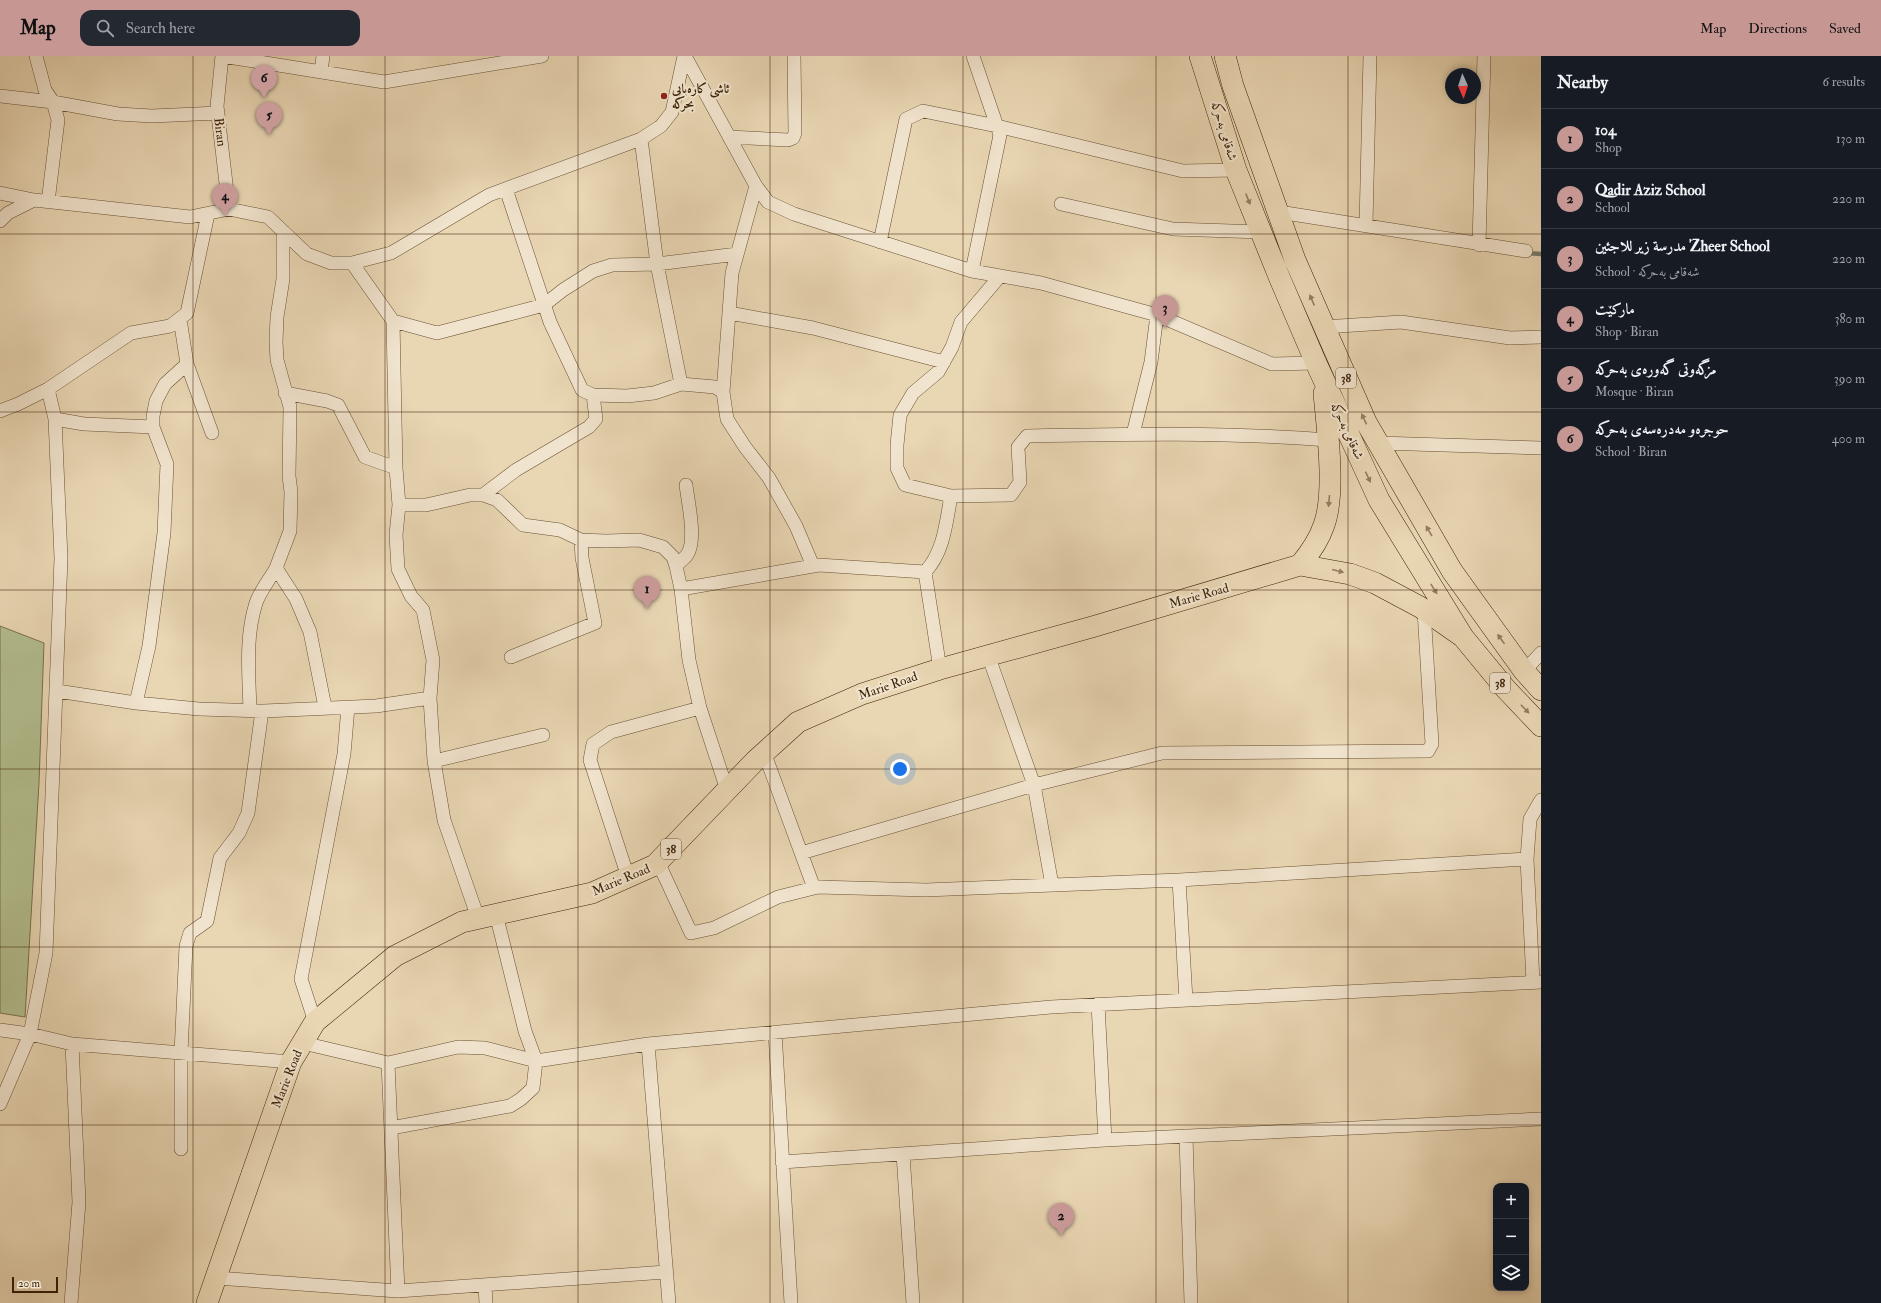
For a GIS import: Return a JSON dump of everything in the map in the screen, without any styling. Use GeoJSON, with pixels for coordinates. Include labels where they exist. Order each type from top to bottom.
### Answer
{"type":"FeatureCollection","features":[{"type":"Feature","properties":{"kind":"main road","name":"شەقامی بەحرکە"},"geometry":{"type":"LineString","coordinates":[[1200,56],[1236,170],[1319,370],[1379,500],[1463,637],[1505,688],[1541,726]]}},
{"type":"Feature","properties":{"kind":"main road","name":"شەقامی بەحرکە"},"geometry":{"type":"LineString","coordinates":[[1225,56],[1234,86],[1296,260],[1366,422],[1452,571],[1524,671],[1541,690]]}},
{"type":"Feature","properties":{"kind":"main road"},"geometry":{"type":"LineString","coordinates":[[1213,94],[1214,83],[1217,80],[1225,79],[1234,86]]}},
{"type":"Feature","properties":{"kind":"main road","name":"38"},"geometry":{"type":"LineString","coordinates":[[1319,370],[1328,440],[1330,495],[1328,510],[1318,539],[1300,565],[1332,570],[1375,583],[1398,594],[1463,637]]}},
{"type":"Feature","properties":{"kind":"main road","name":"Marie Road"},"geometry":{"type":"LineString","coordinates":[[207,1303],[291,1062],[315,1022],[395,956],[462,922],[592,893],[658,862],[764,752],[798,722],[862,694],[940,669],[1099,625],[1300,565]]}},
{"type":"Feature","properties":{"kind":"street"},"geometry":{"type":"LineString","coordinates":[[36,56],[45,90],[53,102],[58,120],[48,202]]}},
{"type":"Feature","properties":{"kind":"street"},"geometry":{"type":"LineString","coordinates":[[222,56],[384,82],[489,60],[542,56]]}},
{"type":"Feature","properties":{"kind":"street","name":"Biran"},"geometry":{"type":"LineString","coordinates":[[222,56],[217,106],[230,209]]}},
{"type":"Feature","properties":{"kind":"street"},"geometry":{"type":"LineString","coordinates":[[321,72],[323,56]]}},
{"type":"Feature","properties":{"kind":"street"},"geometry":{"type":"LineString","coordinates":[[684,56],[756,186],[768,202],[788,211],[972,271],[1040,283],[1157,315],[1272,364],[1319,370]]}},
{"type":"Feature","properties":{"kind":"street"},"geometry":{"type":"LineString","coordinates":[[0,193],[48,202],[190,218],[230,209],[268,217],[307,254],[331,263],[352,263],[391,253],[489,195],[641,139],[661,126],[672,112],[684,56]]}},
{"type":"Feature","properties":{"kind":"street"},"geometry":{"type":"LineString","coordinates":[[729,137],[788,140],[793,138],[795,133],[794,56]]}},
{"type":"Feature","properties":{"kind":"street"},"geometry":{"type":"LineString","coordinates":[[972,271],[1000,135],[973,56]]}},
{"type":"Feature","properties":{"kind":"street"},"geometry":{"type":"LineString","coordinates":[[1366,225],[1370,56]]}},
{"type":"Feature","properties":{"kind":"street"},"geometry":{"type":"LineString","coordinates":[[1479,244],[1484,56]]}},
{"type":"Feature","properties":{"kind":"street"},"geometry":{"type":"LineString","coordinates":[[0,96],[53,102],[118,114],[152,116],[218,113]]}},
{"type":"Feature","properties":{"kind":"street"},"geometry":{"type":"LineString","coordinates":[[880,242],[906,120],[923,112],[997,126],[1183,171],[1236,170]]}},
{"type":"Feature","properties":{"kind":"street"},"geometry":{"type":"LineString","coordinates":[[641,139],[658,264],[681,384]]}},
{"type":"Feature","properties":{"kind":"street"},"geometry":{"type":"LineString","coordinates":[[756,186],[732,273],[723,392],[727,419],[745,447],[769,478],[796,526],[813,566]]}},
{"type":"Feature","properties":{"kind":"street"},"geometry":{"type":"LineString","coordinates":[[506,189],[550,322],[582,390],[592,395],[627,396],[654,393],[681,384],[715,386],[723,392]]}},
{"type":"Feature","properties":{"kind":"street"},"geometry":{"type":"LineString","coordinates":[[0,220],[8,213],[34,200]]}},
{"type":"Feature","properties":{"kind":"street"},"geometry":{"type":"LineString","coordinates":[[1061,204],[1174,228],[1261,232]]}},
{"type":"Feature","properties":{"kind":"street"},"geometry":{"type":"LineString","coordinates":[[1279,212],[1526,251]]}},
{"type":"Feature","properties":{"kind":"street"},"geometry":{"type":"LineString","coordinates":[[0,411],[48,389],[131,333],[170,326],[187,313],[208,214]]}},
{"type":"Feature","properties":{"kind":"street"},"geometry":{"type":"LineString","coordinates":[[181,1149],[181,1053],[186,946],[190,933],[207,921],[220,858],[238,833],[248,813],[256,711],[249,658],[250,630],[256,602],[276,568],[290,531],[290,407],[277,360],[276,342],[277,317],[283,279],[283,231]]}},
{"type":"Feature","properties":{"kind":"street"},"geometry":{"type":"LineString","coordinates":[[393,321],[437,333],[544,305],[562,290],[593,271],[612,264],[658,264],[737,254]]}},
{"type":"Feature","properties":{"kind":"street"},"geometry":{"type":"LineString","coordinates":[[352,263],[393,321],[396,468],[399,505],[396,535],[398,569],[411,596],[422,610],[433,660],[430,698],[434,761],[444,820],[487,916],[536,1061],[532,1088],[521,1100],[510,1106],[391,1128]]}},
{"type":"Feature","properties":{"kind":"street"},"geometry":{"type":"LineString","coordinates":[[1000,276],[961,322],[952,347],[938,372],[913,393],[900,416],[897,445],[897,468],[905,485],[951,496],[1011,495],[1020,482],[1018,447],[1026,436],[1178,433],[1328,440]]}},
{"type":"Feature","properties":{"kind":"street"},"geometry":{"type":"LineString","coordinates":[[729,313],[813,328],[944,362]]}},
{"type":"Feature","properties":{"kind":"street"},"geometry":{"type":"LineString","coordinates":[[1133,434],[1151,362],[1157,315]]}},
{"type":"Feature","properties":{"kind":"street"},"geometry":{"type":"LineString","coordinates":[[180,319],[187,364],[212,433]]}},
{"type":"Feature","properties":{"kind":"street"},"geometry":{"type":"LineString","coordinates":[[1324,327],[1401,322],[1510,338],[1541,337]]}},
{"type":"Feature","properties":{"kind":"street"},"geometry":{"type":"LineString","coordinates":[[136,703],[149,646],[164,533],[166,464],[154,427],[153,416],[156,401],[165,384],[187,364]]}},
{"type":"Feature","properties":{"kind":"street"},"geometry":{"type":"LineString","coordinates":[[0,1104],[30,1034],[46,953],[61,558],[55,419],[48,389]]}},
{"type":"Feature","properties":{"kind":"street"},"geometry":{"type":"LineString","coordinates":[[285,393],[327,400],[338,405],[365,457],[396,468]]}},
{"type":"Feature","properties":{"kind":"street"},"geometry":{"type":"LineString","coordinates":[[482,495],[516,470],[589,427],[596,419],[592,395]]}},
{"type":"Feature","properties":{"kind":"street"},"geometry":{"type":"LineString","coordinates":[[55,419],[84,424],[154,427]]}},
{"type":"Feature","properties":{"kind":"street"},"geometry":{"type":"LineString","coordinates":[[1378,443],[1541,448]]}},
{"type":"Feature","properties":{"kind":"street"},"geometry":{"type":"LineString","coordinates":[[676,566],[688,554],[691,538],[692,521],[686,485]]}},
{"type":"Feature","properties":{"kind":"street"},"geometry":{"type":"LineString","coordinates":[[399,505],[426,505],[482,495],[497,500],[523,525],[560,530],[581,540],[639,540],[663,547],[673,556],[676,566],[681,589],[689,660],[700,708],[727,790]]}},
{"type":"Feature","properties":{"kind":"street"},"geometry":{"type":"LineString","coordinates":[[681,589],[813,566],[925,572],[935,562],[944,535],[951,496]]}},
{"type":"Feature","properties":{"kind":"street"},"geometry":{"type":"LineString","coordinates":[[510,657],[595,623],[582,558],[581,540]]}},
{"type":"Feature","properties":{"kind":"street"},"geometry":{"type":"LineString","coordinates":[[276,568],[296,599],[310,632],[325,707]]}},
{"type":"Feature","properties":{"kind":"street"},"geometry":{"type":"LineString","coordinates":[[925,572],[940,669]]}},
{"type":"Feature","properties":{"kind":"street"},"geometry":{"type":"LineString","coordinates":[[802,853],[1034,785],[1162,753],[1428,751],[1432,744],[1424,610]]}},
{"type":"Feature","properties":{"kind":"street"},"geometry":{"type":"LineString","coordinates":[[1524,671],[1541,653]]}},
{"type":"Feature","properties":{"kind":"street"},"geometry":{"type":"LineString","coordinates":[[988,655],[1034,785],[1052,885]]}},
{"type":"Feature","properties":{"kind":"street"},"geometry":{"type":"LineString","coordinates":[[57,691],[136,703],[199,709],[256,711],[376,706],[430,698]]}},
{"type":"Feature","properties":{"kind":"street"},"geometry":{"type":"LineString","coordinates":[[315,1022],[301,979],[344,754],[348,706]]}},
{"type":"Feature","properties":{"kind":"street"},"geometry":{"type":"LineString","coordinates":[[628,877],[590,760],[593,744],[611,732],[700,708]]}},
{"type":"Feature","properties":{"kind":"street"},"geometry":{"type":"LineString","coordinates":[[434,761],[543,735]]}},
{"type":"Feature","properties":{"kind":"street"},"geometry":{"type":"LineString","coordinates":[[764,752],[814,888]]}},
{"type":"Feature","properties":{"kind":"street"},"geometry":{"type":"LineString","coordinates":[[303,1043],[388,1063],[458,1047],[484,1048],[536,1061],[648,1044],[1051,1007],[1537,982],[1527,859],[1530,818],[1541,800]]}},
{"type":"Feature","properties":{"kind":"street"},"geometry":{"type":"LineString","coordinates":[[658,862],[691,933],[714,928],[778,897],[814,888],[926,890],[1179,880],[1527,859]]}},
{"type":"Feature","properties":{"kind":"street"},"geometry":{"type":"LineString","coordinates":[[1179,880],[1186,1000]]}},
{"type":"Feature","properties":{"kind":"street"},"geometry":{"type":"LineString","coordinates":[[1098,1004],[1105,1140]]}},
{"type":"Feature","properties":{"kind":"street"},"geometry":{"type":"LineString","coordinates":[[0,1030],[30,1034],[72,1044],[291,1062]]}},
{"type":"Feature","properties":{"kind":"street"},"geometry":{"type":"LineString","coordinates":[[775,1032],[791,1303]]}},
{"type":"Feature","properties":{"kind":"street"},"geometry":{"type":"LineString","coordinates":[[71,1303],[79,1202],[72,1044]]}},
{"type":"Feature","properties":{"kind":"street"},"geometry":{"type":"LineString","coordinates":[[648,1044],[669,1303]]}},
{"type":"Feature","properties":{"kind":"street"},"geometry":{"type":"LineString","coordinates":[[388,1063],[398,1291]]}},
{"type":"Feature","properties":{"kind":"street"},"geometry":{"type":"LineString","coordinates":[[782,1162],[1105,1140],[1541,1120]]}},
{"type":"Feature","properties":{"kind":"street"},"geometry":{"type":"LineString","coordinates":[[1186,1136],[1191,1303]]}},
{"type":"Feature","properties":{"kind":"street"},"geometry":{"type":"LineString","coordinates":[[903,1154],[913,1303]]}},
{"type":"Feature","properties":{"kind":"street"},"geometry":{"type":"LineString","coordinates":[[216,1278],[398,1291],[666,1272]]}},
{"type":"Feature","properties":{"kind":"street"},"geometry":{"type":"LineString","coordinates":[[485,1286],[486,1303]]}},
{"type":"Feature","properties":{"kind":"green space"},"geometry":{"type":"Polygon","coordinates":[[[0,626],[44,643],[39,783],[25,1017],[0,1013],[0,626]]]}},
{"type":"Feature","properties":{"kind":"waterway"},"geometry":{"type":"LineString","coordinates":[[1527,253],[1541,254]]}},
{"type":"Feature","properties":{"kind":"place","name":"ئاشی کارەبایی بحرکە"},"geometry":{"type":"Point","coordinates":[664,96]}},
{"type":"Feature","properties":{"kind":"place","name":"حوجره‌و مه‌دره‌سه‌ی به‌حرکه"},"geometry":{"type":"Point","coordinates":[264,98]}},
{"type":"Feature","properties":{"kind":"place","name":"مزگەوتی گەورەی بەحرکە"},"geometry":{"type":"Point","coordinates":[269,135]}},
{"type":"Feature","properties":{"kind":"place","name":"مارکێت"},"geometry":{"type":"Point","coordinates":[225,216]}},
{"type":"Feature","properties":{"kind":"place","name":"مدرسة زير للاجئين Zheer School"},"geometry":{"type":"Point","coordinates":[1165,328]}},
{"type":"Feature","properties":{"kind":"place","name":"104"},"geometry":{"type":"Point","coordinates":[647,609]}},
{"type":"Feature","properties":{"kind":"place","name":"Qadir Aziz School"},"geometry":{"type":"Point","coordinates":[1061,1236]}}]}
